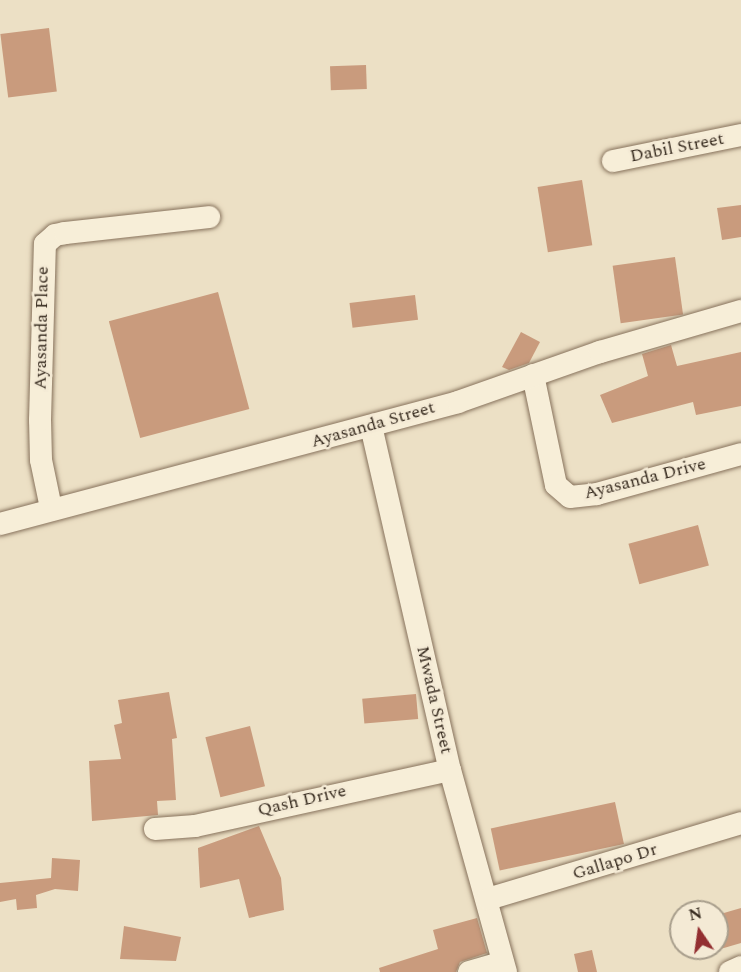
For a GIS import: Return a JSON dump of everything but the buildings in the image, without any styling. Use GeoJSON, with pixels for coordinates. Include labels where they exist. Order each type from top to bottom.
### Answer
{"type":"FeatureCollection","features":[{"type":"Feature","properties":{"kind":"street","name":"Dabil Street"},"geometry":{"type":"LineString","coordinates":[[613,160],[741,135]]}},
{"type":"Feature","properties":{"kind":"street","name":"Ayasanda Place"},"geometry":{"type":"LineString","coordinates":[[51,508],[42,460],[40,420],[45,244],[55,235],[65,232],[209,217]]}},
{"type":"Feature","properties":{"kind":"street","name":"Ayasanda Street"},"geometry":{"type":"LineString","coordinates":[[0,524],[51,508],[371,426],[741,311]]}},
{"type":"Feature","properties":{"kind":"street","name":"Ayasanda Drive"},"geometry":{"type":"LineString","coordinates":[[533,375],[556,485],[570,497],[597,494],[741,454]]}},
{"type":"Feature","properties":{"kind":"street","name":"Mwada Street"},"geometry":{"type":"LineString","coordinates":[[371,426],[450,770],[488,899],[505,967]]}},
{"type":"Feature","properties":{"kind":"street","name":"Qash Drive"},"geometry":{"type":"LineString","coordinates":[[155,829],[205,824],[450,770]]}},
{"type":"Feature","properties":{"kind":"street","name":"Gallapo Dr"},"geometry":{"type":"LineString","coordinates":[[488,899],[741,823]]}},
{"type":"Feature","properties":{"kind":"street"},"geometry":{"type":"LineString","coordinates":[[469,972],[505,967]]}},
{"type":"Feature","properties":{"kind":"street"},"geometry":{"type":"LineString","coordinates":[[730,972],[741,967]]}}]}
